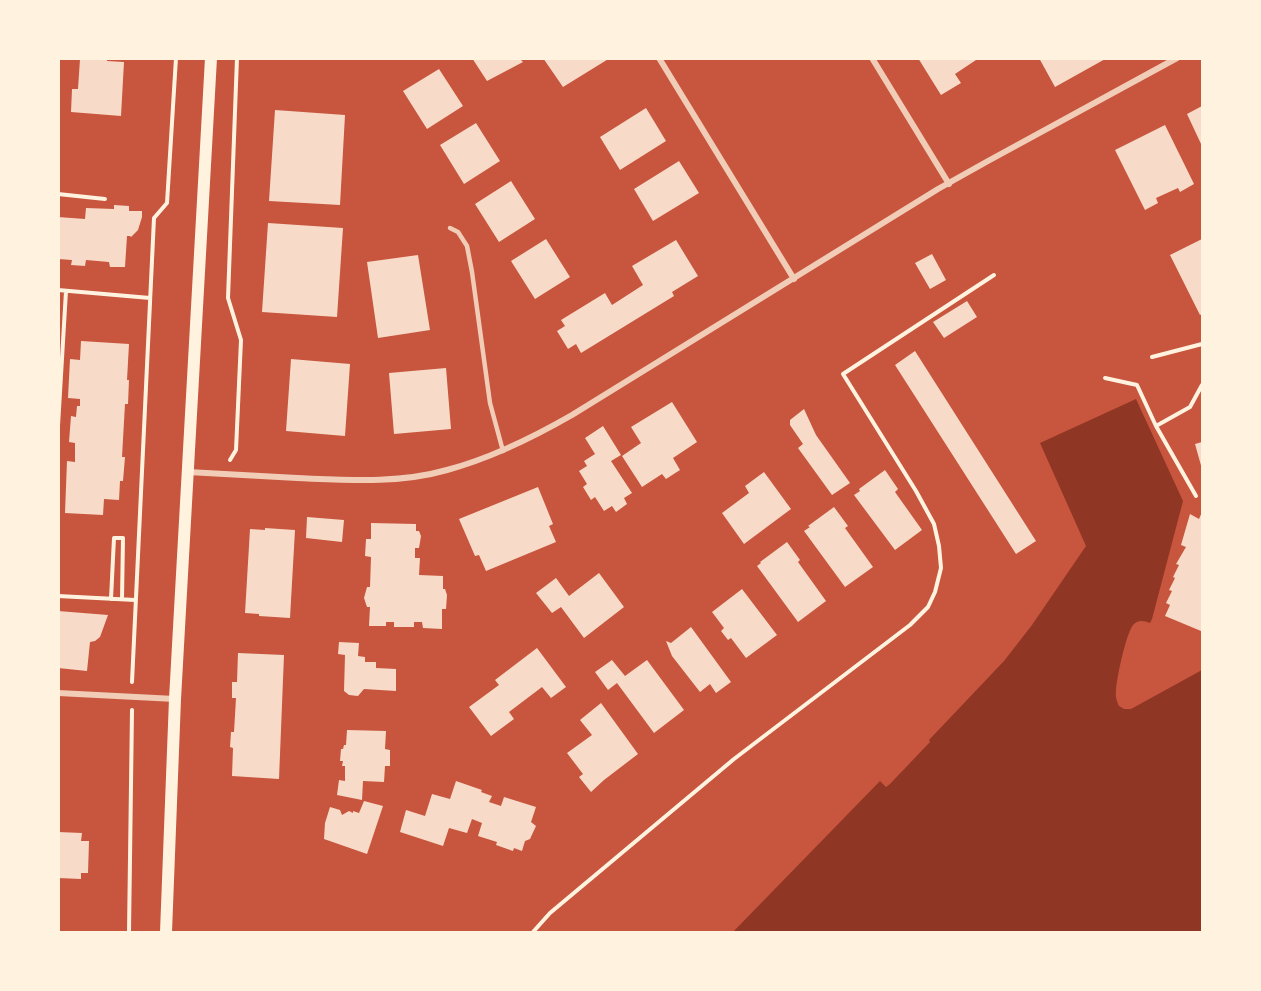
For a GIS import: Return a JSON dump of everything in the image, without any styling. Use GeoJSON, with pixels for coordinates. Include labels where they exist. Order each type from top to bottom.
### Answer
{"type":"FeatureCollection","features":[{"type":"Feature","properties":{"kind":"main road"},"geometry":{"type":"LineString","coordinates":[[166,933],[174,699],[211,58]]}},
{"type":"Feature","properties":{"kind":"street"},"geometry":{"type":"LineString","coordinates":[[659,58],[794,279]]}},
{"type":"Feature","properties":{"kind":"street"},"geometry":{"type":"LineString","coordinates":[[872,58],[949,184]]}},
{"type":"Feature","properties":{"kind":"street"},"geometry":{"type":"LineString","coordinates":[[187,472],[344,480],[400,479],[446,471],[503,452],[572,415],[938,189],[1177,58]]}},
{"type":"Feature","properties":{"kind":"street"},"geometry":{"type":"LineString","coordinates":[[58,693],[174,699]]}},
{"type":"Feature","properties":{"kind":"lane"},"geometry":{"type":"LineString","coordinates":[[450,228],[458,232],[467,246],[490,403],[503,452]]}},
{"type":"Feature","properties":{"kind":"path"},"geometry":{"type":"LineString","coordinates":[[129,933],[135,600],[154,219],[167,203],[176,58]]}},
{"type":"Feature","properties":{"kind":"path"},"geometry":{"type":"LineString","coordinates":[[222,474],[236,450],[242,340],[228,298],[237,58]]}},
{"type":"Feature","properties":{"kind":"path"},"geometry":{"type":"LineString","coordinates":[[58,194],[105,199]]}},
{"type":"Feature","properties":{"kind":"path"},"geometry":{"type":"LineString","coordinates":[[532,933],[550,913],[734,759],[916,619],[928,607],[935,592],[941,568],[939,546],[933,524],[916,491],[843,374],[994,274]]}},
{"type":"Feature","properties":{"kind":"path"},"geometry":{"type":"LineString","coordinates":[[58,290],[150,298]]}},
{"type":"Feature","properties":{"kind":"path"},"geometry":{"type":"LineString","coordinates":[[58,426],[66,291]]}},
{"type":"Feature","properties":{"kind":"path"},"geometry":{"type":"LineString","coordinates":[[1152,357],[1203,345]]}},
{"type":"Feature","properties":{"kind":"path"},"geometry":{"type":"LineString","coordinates":[[1105,378],[1137,385],[1156,426],[1196,496]]}},
{"type":"Feature","properties":{"kind":"path"},"geometry":{"type":"LineString","coordinates":[[1156,426],[1190,407],[1203,385]]}},
{"type":"Feature","properties":{"kind":"path"},"geometry":{"type":"LineString","coordinates":[[111,599],[114,538],[123,538],[122,599]]}},
{"type":"Feature","properties":{"kind":"path"},"geometry":{"type":"LineString","coordinates":[[58,596],[135,600]]}},
{"type":"Feature","properties":{"kind":"shaded area"},"geometry":{"type":"Polygon","coordinates":[[[1136,399],[1183,501],[1152,619],[1150,623],[1136,622],[1130,630],[1116,686],[1116,696],[1119,706],[1131,709],[1202,670],[1202,932],[733,932],[880,781],[886,787],[890,784],[1004,661],[1032,625],[1086,546],[1040,443],[1136,399]]]}},
{"type":"Feature","properties":{"kind":"building"},"geometry":{"type":"Polygon","coordinates":[[[93,58],[124,62],[121,116],[71,112],[72,89],[78,89],[80,59],[93,60],[93,58]]]}},
{"type":"Feature","properties":{"kind":"building"},"geometry":{"type":"Polygon","coordinates":[[[472,58],[519,58],[523,62],[487,81],[472,58]]]}},
{"type":"Feature","properties":{"kind":"building"},"geometry":{"type":"Polygon","coordinates":[[[543,58],[610,58],[563,87],[543,58]]]}},
{"type":"Feature","properties":{"kind":"building"},"geometry":{"type":"Polygon","coordinates":[[[918,58],[979,58],[955,74],[961,83],[941,95],[918,58]]]}},
{"type":"Feature","properties":{"kind":"building"},"geometry":{"type":"Polygon","coordinates":[[[1039,58],[1107,58],[1055,87],[1039,58]]]}},
{"type":"Feature","properties":{"kind":"building"},"geometry":{"type":"Polygon","coordinates":[[[439,69],[463,106],[427,129],[403,91],[439,69]]]}},
{"type":"Feature","properties":{"kind":"building"},"geometry":{"type":"Polygon","coordinates":[[[1202,106],[1202,146],[1187,114],[1202,106]]]}},
{"type":"Feature","properties":{"kind":"building"},"geometry":{"type":"Polygon","coordinates":[[[646,108],[666,141],[620,170],[600,137],[646,108]]]}},
{"type":"Feature","properties":{"kind":"building"},"geometry":{"type":"Polygon","coordinates":[[[275,110],[345,115],[340,205],[269,201],[275,110]]]}},
{"type":"Feature","properties":{"kind":"building"},"geometry":{"type":"Polygon","coordinates":[[[476,123],[500,161],[464,184],[440,145],[476,123]]]}},
{"type":"Feature","properties":{"kind":"building"},"geometry":{"type":"Polygon","coordinates":[[[1165,125],[1194,184],[1180,192],[1178,188],[1156,198],[1158,203],[1145,210],[1115,150],[1165,125]]]}},
{"type":"Feature","properties":{"kind":"building"},"geometry":{"type":"Polygon","coordinates":[[[679,161],[699,193],[653,221],[634,189],[679,161]]]}},
{"type":"Feature","properties":{"kind":"building"},"geometry":{"type":"Polygon","coordinates":[[[511,181],[535,219],[499,242],[475,204],[511,181]]]}},
{"type":"Feature","properties":{"kind":"building"},"geometry":{"type":"Polygon","coordinates":[[[114,205],[129,206],[129,211],[142,211],[138,230],[131,237],[127,236],[125,267],[110,267],[109,262],[86,260],[85,266],[71,265],[72,260],[58,259],[58,217],[85,219],[86,208],[114,209],[114,205]]]}},
{"type":"Feature","properties":{"kind":"building"},"geometry":{"type":"Polygon","coordinates":[[[268,223],[343,228],[337,317],[262,312],[268,223]]]}},
{"type":"Feature","properties":{"kind":"building"},"geometry":{"type":"Polygon","coordinates":[[[546,239],[570,277],[535,299],[511,261],[546,239]]]}},
{"type":"Feature","properties":{"kind":"building"},"geometry":{"type":"Polygon","coordinates":[[[1202,239],[1202,314],[1200,315],[1170,255],[1202,239]]]}},
{"type":"Feature","properties":{"kind":"building"},"geometry":{"type":"Polygon","coordinates":[[[676,240],[698,276],[672,292],[674,296],[581,353],[576,344],[568,349],[557,331],[565,326],[561,320],[605,293],[612,305],[643,285],[632,266],[676,240]]]}},
{"type":"Feature","properties":{"kind":"building"},"geometry":{"type":"Polygon","coordinates":[[[932,254],[946,280],[930,289],[915,263],[932,254]]]}},
{"type":"Feature","properties":{"kind":"building"},"geometry":{"type":"Polygon","coordinates":[[[418,255],[430,330],[378,338],[367,262],[418,255]]]}},
{"type":"Feature","properties":{"kind":"building"},"geometry":{"type":"Polygon","coordinates":[[[967,301],[977,317],[944,338],[933,322],[967,301]]]}},
{"type":"Feature","properties":{"kind":"building"},"geometry":{"type":"Polygon","coordinates":[[[81,341],[129,344],[128,404],[125,404],[122,457],[125,457],[123,481],[120,481],[119,500],[104,499],[103,515],[65,513],[67,461],[75,462],[75,443],[69,442],[71,416],[76,417],[77,406],[80,406],[80,399],[68,398],[70,359],[80,360],[81,341]]]}},
{"type":"Feature","properties":{"kind":"building"},"geometry":{"type":"Polygon","coordinates":[[[915,351],[1036,541],[1016,554],[895,365],[915,351]]]}},
{"type":"Feature","properties":{"kind":"building"},"geometry":{"type":"Polygon","coordinates":[[[291,359],[350,364],[345,436],[286,431],[291,359]]]}},
{"type":"Feature","properties":{"kind":"building"},"geometry":{"type":"Polygon","coordinates":[[[446,368],[451,429],[394,434],[389,373],[446,368]]]}},
{"type":"Feature","properties":{"kind":"building"},"geometry":{"type":"Polygon","coordinates":[[[672,402],[697,442],[673,458],[680,470],[666,479],[662,474],[642,487],[622,456],[641,443],[631,427],[672,402]]]}},
{"type":"Feature","properties":{"kind":"building"},"geometry":{"type":"Polygon","coordinates":[[[804,409],[816,435],[850,483],[832,495],[798,448],[803,444],[790,425],[790,420],[804,409]]]}},
{"type":"Feature","properties":{"kind":"building"},"geometry":{"type":"Polygon","coordinates":[[[603,426],[621,455],[611,461],[632,493],[624,498],[627,504],[616,512],[612,506],[604,511],[595,497],[591,500],[583,487],[587,484],[579,471],[587,466],[584,461],[595,454],[585,438],[603,426]]]}},
{"type":"Feature","properties":{"kind":"building"},"geometry":{"type":"Polygon","coordinates":[[[1202,442],[1202,469],[1195,444],[1202,442]]]}},
{"type":"Feature","properties":{"kind":"building"},"geometry":{"type":"Polygon","coordinates":[[[885,470],[898,489],[895,492],[922,530],[895,550],[854,495],[885,470]]]}},
{"type":"Feature","properties":{"kind":"building"},"geometry":{"type":"Polygon","coordinates":[[[764,472],[791,509],[744,544],[722,513],[749,493],[745,486],[764,472]]]}},
{"type":"Feature","properties":{"kind":"building"},"geometry":{"type":"Polygon","coordinates":[[[538,487],[553,524],[549,526],[556,542],[486,571],[479,555],[475,556],[459,519],[538,487]]]}},
{"type":"Feature","properties":{"kind":"building"},"geometry":{"type":"Polygon","coordinates":[[[834,507],[848,526],[845,528],[873,567],[845,587],[804,531],[834,507]]]}},
{"type":"Feature","properties":{"kind":"building"},"geometry":{"type":"Polygon","coordinates":[[[1202,512],[1201,631],[1165,616],[1170,605],[1166,603],[1172,591],[1169,590],[1179,565],[1176,564],[1186,547],[1181,545],[1190,514],[1199,519],[1202,512]]]}},
{"type":"Feature","properties":{"kind":"building"},"geometry":{"type":"Polygon","coordinates":[[[307,517],[344,520],[342,542],[306,538],[307,517]]]}},
{"type":"Feature","properties":{"kind":"building"},"geometry":{"type":"Polygon","coordinates":[[[371,523],[416,524],[416,531],[419,531],[421,536],[419,548],[415,548],[415,558],[420,558],[419,575],[443,576],[443,589],[447,595],[446,609],[442,609],[442,629],[423,628],[422,622],[414,622],[414,627],[394,627],[394,622],[386,622],[386,626],[369,626],[370,607],[367,607],[364,598],[367,587],[370,587],[371,557],[365,556],[366,539],[371,539],[371,523]]]}},
{"type":"Feature","properties":{"kind":"building"},"geometry":{"type":"Polygon","coordinates":[[[265,528],[295,530],[290,618],[245,613],[250,529],[265,530],[265,528]]]}},
{"type":"Feature","properties":{"kind":"building"},"geometry":{"type":"Polygon","coordinates":[[[787,542],[800,560],[798,562],[826,601],[798,622],[757,566],[787,542]]]}},
{"type":"Feature","properties":{"kind":"building"},"geometry":{"type":"Polygon","coordinates":[[[599,573],[624,607],[584,638],[561,607],[552,613],[536,593],[556,578],[569,596],[599,573]]]}},
{"type":"Feature","properties":{"kind":"building"},"geometry":{"type":"Polygon","coordinates":[[[742,589],[777,635],[746,658],[731,638],[728,640],[721,631],[724,628],[712,612],[742,589]]]}},
{"type":"Feature","properties":{"kind":"building"},"geometry":{"type":"Polygon","coordinates":[[[58,611],[108,615],[100,637],[90,642],[87,671],[58,668],[58,611]]]}},
{"type":"Feature","properties":{"kind":"building"},"geometry":{"type":"Polygon","coordinates":[[[691,627],[731,682],[716,693],[710,684],[700,692],[672,656],[666,641],[671,643],[691,627]]]}},
{"type":"Feature","properties":{"kind":"building"},"geometry":{"type":"Polygon","coordinates":[[[339,642],[359,643],[358,656],[365,657],[365,662],[376,662],[376,668],[396,669],[396,691],[364,689],[358,696],[349,695],[344,691],[345,655],[338,654],[339,642]]]}},
{"type":"Feature","properties":{"kind":"building"},"geometry":{"type":"Polygon","coordinates":[[[537,648],[566,687],[551,698],[542,687],[509,712],[514,719],[491,736],[469,707],[499,685],[495,680],[537,648]]]}},
{"type":"Feature","properties":{"kind":"building"},"geometry":{"type":"Polygon","coordinates":[[[238,653],[284,655],[279,779],[232,776],[233,748],[230,747],[231,732],[234,732],[236,698],[232,698],[232,682],[237,682],[238,653]]]}},
{"type":"Feature","properties":{"kind":"building"},"geometry":{"type":"Polygon","coordinates":[[[612,660],[625,676],[647,660],[684,710],[654,733],[617,683],[608,690],[595,672],[612,660]]]}},
{"type":"Feature","properties":{"kind":"building"},"geometry":{"type":"Polygon","coordinates":[[[601,703],[638,754],[591,792],[579,777],[583,774],[567,753],[592,735],[580,720],[601,703]]]}},
{"type":"Feature","properties":{"kind":"building"},"geometry":{"type":"Polygon","coordinates":[[[347,730],[386,731],[385,749],[390,750],[390,766],[385,766],[384,782],[363,781],[362,800],[337,795],[339,780],[345,781],[345,766],[342,766],[343,761],[340,761],[341,749],[346,745],[347,730]]]}},
{"type":"Feature","properties":{"kind":"building"},"geometry":{"type":"Polygon","coordinates":[[[456,781],[482,790],[481,792],[492,796],[489,802],[501,806],[504,797],[536,807],[531,822],[536,826],[530,839],[525,841],[522,851],[514,848],[513,851],[496,845],[497,842],[478,836],[482,823],[472,819],[467,833],[449,828],[443,846],[400,832],[406,810],[425,816],[432,794],[450,799],[456,781]]]}},
{"type":"Feature","properties":{"kind":"building"},"geometry":{"type":"Polygon","coordinates":[[[364,801],[383,806],[367,854],[324,839],[325,823],[330,807],[340,810],[342,815],[349,811],[359,813],[364,801]]]}},
{"type":"Feature","properties":{"kind":"building"},"geometry":{"type":"Polygon","coordinates":[[[58,832],[82,833],[81,841],[89,841],[88,873],[81,873],[81,879],[58,878],[58,832]]]}}]}
